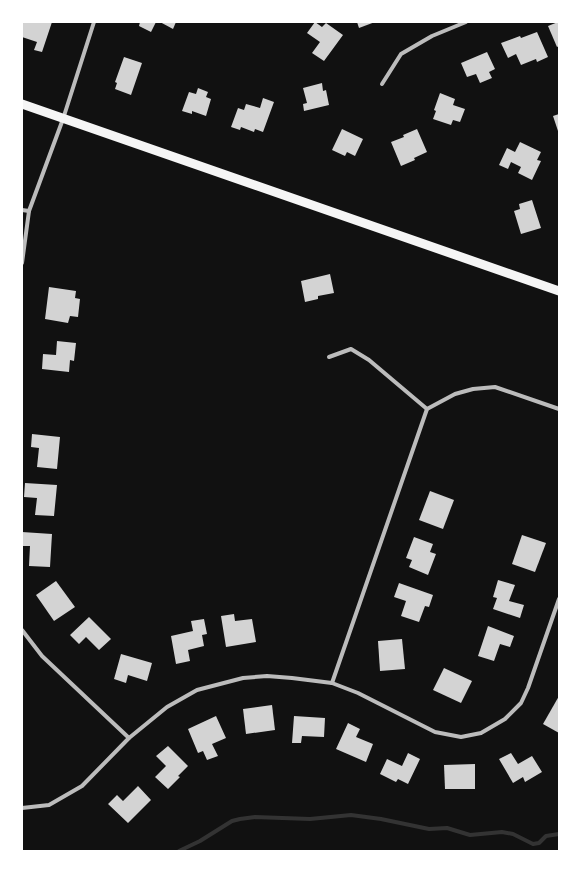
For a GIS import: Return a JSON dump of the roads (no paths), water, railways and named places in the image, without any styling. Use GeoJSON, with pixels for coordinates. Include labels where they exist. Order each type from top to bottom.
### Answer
{"type":"FeatureCollection","features":[{"type":"Feature","properties":{"kind":"main road"},"geometry":{"type":"LineString","coordinates":[[22,104],[559,291]]}},
{"type":"Feature","properties":{"kind":"street"},"geometry":{"type":"LineString","coordinates":[[22,263],[29,211],[63,119],[94,22]]}},
{"type":"Feature","properties":{"kind":"street"},"geometry":{"type":"LineString","coordinates":[[382,84],[401,54],[432,36],[466,22]]}},
{"type":"Feature","properties":{"kind":"street"},"geometry":{"type":"LineString","coordinates":[[22,210],[29,211]]}},
{"type":"Feature","properties":{"kind":"street"},"geometry":{"type":"LineString","coordinates":[[329,356],[351,349],[369,360],[427,409]]}},
{"type":"Feature","properties":{"kind":"street"},"geometry":{"type":"LineString","coordinates":[[332,683],[427,409],[455,394],[473,388],[495,387],[559,409]]}},
{"type":"Feature","properties":{"kind":"street"},"geometry":{"type":"LineString","coordinates":[[22,808],[49,805],[82,786],[129,738],[167,707],[197,690],[219,683],[243,678],[267,676],[332,683],[358,693],[435,732],[461,737],[481,733],[506,719],[521,703],[528,688],[559,599]]}},
{"type":"Feature","properties":{"kind":"street"},"geometry":{"type":"LineString","coordinates":[[22,630],[42,656],[129,738]]}},
{"type":"Feature","properties":{"kind":"waterway"},"geometry":{"type":"LineString","coordinates":[[179,851],[200,841],[232,821],[255,817],[310,819],[351,815],[381,819],[429,829],[447,828],[470,835],[502,832],[513,834],[533,844],[539,843],[546,836],[559,834]]}}]}
